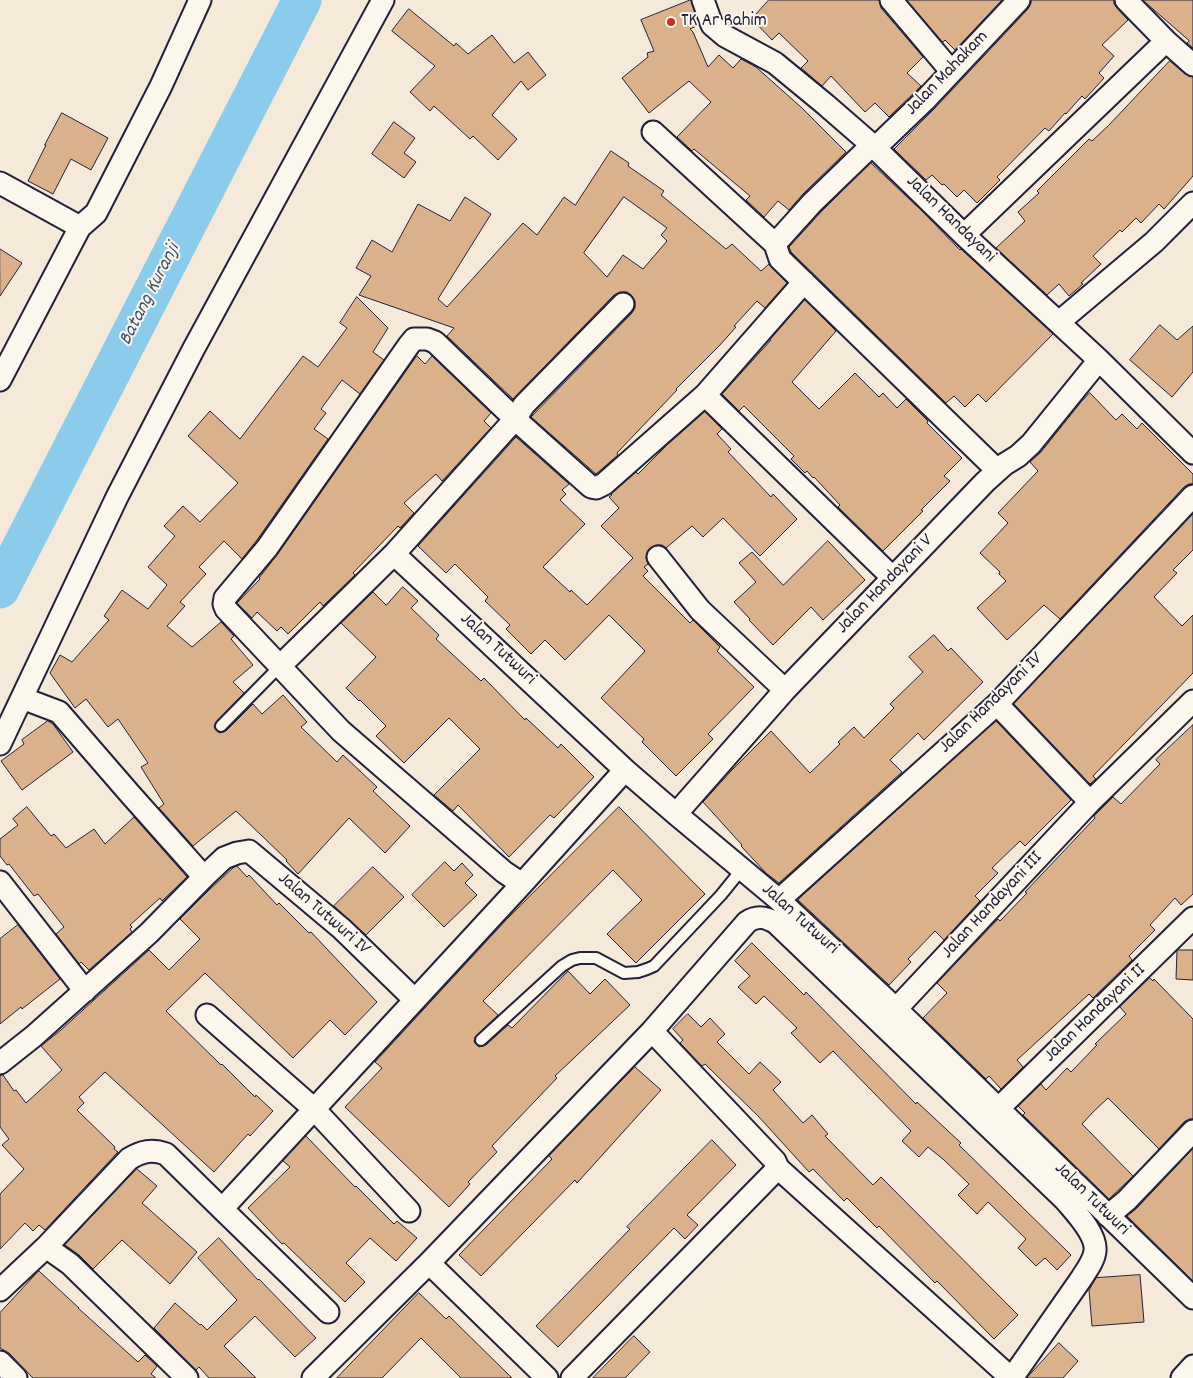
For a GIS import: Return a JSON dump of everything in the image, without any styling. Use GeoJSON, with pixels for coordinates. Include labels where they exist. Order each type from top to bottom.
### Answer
{"type":"FeatureCollection","features":[{"type":"Feature","properties":{"kind":"street"},"geometry":{"type":"LineString","coordinates":[[0,380],[80,227],[96,212],[161,86],[200,0]]}},
{"type":"Feature","properties":{"kind":"street"},"geometry":{"type":"LineString","coordinates":[[0,744],[121,488],[193,350],[383,0]]}},
{"type":"Feature","properties":{"kind":"street","name":"Jalan Handayani"},"geometry":{"type":"LineString","coordinates":[[703,0],[712,25],[725,36],[775,63],[874,146],[964,235],[1099,360],[1193,453]]}},
{"type":"Feature","properties":{"kind":"street"},"geometry":{"type":"LineString","coordinates":[[890,0],[951,71]]}},
{"type":"Feature","properties":{"kind":"street","name":"Jalan Mahakam"},"geometry":{"type":"LineString","coordinates":[[775,244],[812,203],[925,100],[1019,0]]}},
{"type":"Feature","properties":{"kind":"street"},"geometry":{"type":"LineString","coordinates":[[1126,0],[1166,41],[1193,65]]}},
{"type":"Feature","properties":{"kind":"street"},"geometry":{"type":"LineString","coordinates":[[964,235],[1166,41]]}},
{"type":"Feature","properties":{"kind":"street"},"geometry":{"type":"LineString","coordinates":[[653,132],[775,244],[780,259],[997,470]]}},
{"type":"Feature","properties":{"kind":"street"},"geometry":{"type":"LineString","coordinates":[[0,183],[80,227]]}},
{"type":"Feature","properties":{"kind":"street"},"geometry":{"type":"LineString","coordinates":[[1059,322],[1154,242],[1193,203]]}},
{"type":"Feature","properties":{"kind":"street"},"geometry":{"type":"LineString","coordinates":[[522,884],[504,872],[341,731],[226,608],[224,598],[267,548],[414,339],[419,338],[435,342],[515,419],[593,488],[604,484],[705,395],[804,282]]}},
{"type":"Feature","properties":{"kind":"street"},"geometry":{"type":"LineString","coordinates":[[280,666],[394,554],[515,419],[524,405],[623,304]]}},
{"type":"Feature","properties":{"kind":"street","name":"Jalan Handayani V"},"geometry":{"type":"LineString","coordinates":[[676,814],[785,690],[997,470],[1018,456],[1031,444],[1099,360]]}},
{"type":"Feature","properties":{"kind":"street"},"geometry":{"type":"LineString","coordinates":[[705,395],[893,578]]}},
{"type":"Feature","properties":{"kind":"street","name":"Jalan Handayani IV"},"geometry":{"type":"LineString","coordinates":[[780,900],[996,704],[1193,496]]}},
{"type":"Feature","properties":{"kind":"street","name":"Jalan Tutwuri"},"geometry":{"type":"LineString","coordinates":[[394,554],[625,770],[780,900],[896,1009],[1193,1298]]}},
{"type":"Feature","properties":{"kind":"street"},"geometry":{"type":"LineString","coordinates":[[658,557],[700,610],[785,690]]}},
{"type":"Feature","properties":{"kind":"street"},"geometry":{"type":"LineString","coordinates":[[0,1063],[34,1036],[149,933],[204,877],[60,712],[22,698]]}},
{"type":"Feature","properties":{"kind":"street","name":"Jalan Handayani III"},"geometry":{"type":"LineString","coordinates":[[896,1009],[1090,802],[1193,701]]}},
{"type":"Feature","properties":{"kind":"street"},"geometry":{"type":"LineString","coordinates":[[996,704],[1090,802]]}},
{"type":"Feature","properties":{"kind":"street"},"geometry":{"type":"LineString","coordinates":[[222,1209],[625,770]]}},
{"type":"Feature","properties":{"kind":"street","name":"Jalan Tutwuri IV"},"geometry":{"type":"LineString","coordinates":[[204,877],[224,858],[249,851],[342,929],[415,1000]]}},
{"type":"Feature","properties":{"kind":"street"},"geometry":{"type":"LineString","coordinates":[[0,882],[85,991]]}},
{"type":"Feature","properties":{"kind":"street"},"geometry":{"type":"LineString","coordinates":[[313,1378],[429,1263],[652,1031],[747,922],[758,917],[766,918],[776,924],[1065,1200],[1093,1237],[1095,1250],[1090,1264],[1012,1378],[778,1168],[775,1161],[652,1031]]}},
{"type":"Feature","properties":{"kind":"street","name":"Jalan Handayani II"},"geometry":{"type":"LineString","coordinates":[[998,1109],[1193,918]]}},
{"type":"Feature","properties":{"kind":"street"},"geometry":{"type":"LineString","coordinates":[[207,1015],[314,1109],[409,1211]]}},
{"type":"Feature","properties":{"kind":"street"},"geometry":{"type":"LineString","coordinates":[[1108,1216],[1127,1200],[1193,1131]]}},
{"type":"Feature","properties":{"kind":"street"},"geometry":{"type":"LineString","coordinates":[[0,1290],[46,1247],[129,1159],[147,1151],[157,1150],[166,1154],[328,1312]]}},
{"type":"Feature","properties":{"kind":"street"},"geometry":{"type":"LineString","coordinates":[[572,1378],[778,1168]]}},
{"type":"Feature","properties":{"kind":"street"},"geometry":{"type":"LineString","coordinates":[[46,1247],[70,1264],[187,1378]]}},
{"type":"Feature","properties":{"kind":"street"},"geometry":{"type":"LineString","coordinates":[[429,1263],[547,1378]]}},
{"type":"Feature","properties":{"kind":"street"},"geometry":{"type":"LineString","coordinates":[[0,1362],[16,1378]]}},
{"type":"Feature","properties":{"kind":"street"},"geometry":{"type":"LineString","coordinates":[[1182,1378],[1193,1366]]}},
{"type":"Feature","properties":{"kind":"lane"},"geometry":{"type":"LineString","coordinates":[[221,726],[280,666]]}},
{"type":"Feature","properties":{"kind":"lane"},"geometry":{"type":"LineString","coordinates":[[481,1040],[562,966],[572,960],[596,958],[624,973],[638,972],[654,966],[721,895],[742,869]]}},
{"type":"Feature","properties":{"kind":"building"},"geometry":{"type":"Polygon","coordinates":[[[691,0],[699,25],[690,29],[708,67],[719,55],[733,68],[741,59],[756,67],[802,108],[846,152],[789,210],[778,201],[764,217],[746,200],[750,196],[677,137],[711,102],[689,81],[649,113],[622,78],[648,57],[647,53],[654,51],[641,20],[691,0]]]}},
{"type":"Feature","properties":{"kind":"building"},"geometry":{"type":"Polygon","coordinates":[[[769,0],[879,0],[881,8],[923,57],[907,73],[921,86],[889,117],[875,103],[865,112],[831,76],[822,86],[801,68],[808,61],[779,33],[772,40],[752,19],[769,0]]]}},
{"type":"Feature","properties":{"kind":"building"},"geometry":{"type":"Polygon","coordinates":[[[907,0],[1002,0],[955,50],[945,40],[943,42],[907,0]]]}},
{"type":"Feature","properties":{"kind":"building"},"geometry":{"type":"Polygon","coordinates":[[[1031,0],[1114,0],[1114,4],[1128,20],[1102,45],[1114,56],[1099,73],[1104,78],[1085,99],[1082,96],[1049,131],[1045,128],[997,177],[1000,180],[977,203],[964,190],[957,197],[932,175],[926,180],[894,149],[1028,9],[1031,0]]]}},
{"type":"Feature","properties":{"kind":"building"},"geometry":{"type":"Polygon","coordinates":[[[1143,0],[1193,0],[1193,48],[1187,43],[1189,41],[1143,0]]]}},
{"type":"Feature","properties":{"kind":"building"},"geometry":{"type":"Polygon","coordinates":[[[409,9],[454,46],[456,43],[468,54],[492,35],[514,63],[528,52],[546,75],[528,90],[521,81],[492,115],[517,139],[498,160],[473,136],[470,139],[434,106],[430,111],[410,92],[435,66],[392,31],[409,9]]]}},
{"type":"Feature","properties":{"kind":"building"},"geometry":{"type":"Polygon","coordinates":[[[1170,61],[1185,74],[1193,77],[1193,176],[1164,209],[1159,204],[1141,223],[1136,218],[1122,232],[1120,230],[1093,256],[1101,264],[1069,296],[1059,284],[1047,295],[996,248],[1025,221],[1018,212],[1039,193],[1037,191],[1089,139],[1092,141],[1108,126],[1170,61]]]}},
{"type":"Feature","properties":{"kind":"building"},"geometry":{"type":"Polygon","coordinates":[[[62,113],[108,138],[91,170],[71,159],[53,194],[28,181],[62,113]]]}},
{"type":"Feature","properties":{"kind":"building"},"geometry":{"type":"Polygon","coordinates":[[[394,122],[415,138],[404,153],[416,162],[404,178],[372,154],[394,122]]]}},
{"type":"Feature","properties":{"kind":"building"},"geometry":{"type":"Polygon","coordinates":[[[611,151],[629,163],[628,166],[664,191],[661,195],[726,249],[732,244],[761,271],[769,264],[787,283],[765,308],[757,301],[734,326],[736,327],[720,345],[617,453],[618,455],[596,474],[531,417],[632,313],[635,308],[635,301],[631,295],[627,292],[620,292],[614,295],[513,399],[447,336],[454,328],[359,295],[371,276],[356,268],[372,240],[392,252],[418,204],[450,221],[465,197],[491,214],[438,299],[447,307],[523,223],[537,235],[564,197],[575,205],[611,151]],[[624,197],[584,253],[607,277],[623,255],[643,269],[667,241],[661,235],[667,228],[624,197]]]}},
{"type":"Feature","properties":{"kind":"building"},"geometry":{"type":"Polygon","coordinates":[[[871,163],[960,250],[1053,334],[986,402],[978,394],[965,407],[954,396],[946,403],[791,252],[789,247],[821,212],[871,163]]]}},
{"type":"Feature","properties":{"kind":"building"},"geometry":{"type":"Polygon","coordinates":[[[0,249],[22,263],[0,296],[0,249]]]}},
{"type":"Feature","properties":{"kind":"building"},"geometry":{"type":"Polygon","coordinates":[[[357,297],[388,328],[373,352],[384,360],[360,394],[342,380],[321,409],[326,413],[314,429],[328,439],[257,540],[242,559],[224,541],[199,567],[206,574],[180,602],[185,606],[167,626],[192,647],[221,622],[234,636],[231,639],[253,665],[233,682],[244,693],[216,722],[214,727],[217,731],[220,733],[226,731],[253,704],[262,714],[283,695],[307,722],[301,727],[337,762],[343,755],[377,787],[373,791],[410,826],[385,853],[349,818],[298,874],[287,860],[236,811],[193,846],[159,808],[164,804],[141,767],[148,763],[118,719],[108,727],[86,699],[75,708],[50,673],[60,655],[72,662],[109,620],[104,616],[122,590],[148,609],[167,585],[148,567],[175,536],[164,526],[183,506],[200,522],[238,483],[188,436],[210,411],[240,439],[303,356],[318,367],[347,328],[340,323],[357,297]]]}},
{"type":"Feature","properties":{"kind":"building"},"geometry":{"type":"Polygon","coordinates":[[[805,300],[836,331],[792,382],[819,409],[855,373],[879,397],[883,393],[897,408],[906,399],[962,458],[944,476],[950,481],[883,551],[838,507],[840,505],[814,477],[807,471],[805,473],[791,459],[794,456],[744,406],[739,411],[722,394],[805,300]]]}},
{"type":"Feature","properties":{"kind":"building"},"geometry":{"type":"Polygon","coordinates":[[[1160,325],[1177,340],[1193,326],[1193,372],[1172,397],[1130,360],[1160,325]]]}},
{"type":"Feature","properties":{"kind":"building"},"geometry":{"type":"Polygon","coordinates":[[[417,356],[425,364],[432,356],[491,413],[484,421],[491,428],[442,481],[436,474],[404,503],[414,513],[400,528],[398,526],[353,573],[355,575],[323,606],[320,602],[288,634],[281,627],[277,631],[257,612],[252,618],[237,603],[260,579],[417,356]]]}},
{"type":"Feature","properties":{"kind":"building"},"geometry":{"type":"Polygon","coordinates":[[[1090,393],[1116,420],[1122,414],[1137,429],[1142,423],[1193,474],[1193,484],[1184,487],[1060,619],[1044,605],[1007,640],[977,608],[1006,581],[999,574],[1000,572],[980,553],[1008,523],[998,513],[1038,471],[1030,462],[1041,452],[1090,393]]]}},
{"type":"Feature","properties":{"kind":"building"},"geometry":{"type":"Polygon","coordinates":[[[705,412],[722,429],[717,434],[731,449],[728,452],[771,497],[773,494],[797,519],[760,556],[723,518],[703,537],[692,526],[666,548],[662,545],[656,545],[647,552],[648,564],[644,567],[648,571],[643,576],[690,623],[693,620],[720,647],[717,651],[754,687],[708,734],[713,739],[676,776],[642,742],[644,739],[601,698],[645,651],[609,615],[565,660],[545,640],[531,654],[506,629],[510,625],[485,601],[488,597],[455,564],[446,573],[418,546],[516,437],[569,484],[562,490],[566,494],[560,500],[585,524],[543,567],[587,605],[633,558],[601,526],[619,508],[609,497],[636,472],[638,474],[667,445],[705,412]]]}},
{"type":"Feature","properties":{"kind":"building"},"geometry":{"type":"Polygon","coordinates":[[[1193,514],[1193,550],[1173,570],[1177,573],[1154,597],[1182,626],[1193,615],[1193,673],[1093,776],[1096,779],[1090,784],[1014,704],[1193,514]]]}},
{"type":"Feature","properties":{"kind":"building"},"geometry":{"type":"Polygon","coordinates":[[[828,541],[865,580],[823,620],[811,607],[773,645],[734,602],[756,582],[739,563],[752,552],[783,585],[828,541]]]}},
{"type":"Feature","properties":{"kind":"building"},"geometry":{"type":"Polygon","coordinates":[[[403,587],[418,601],[411,608],[439,635],[436,639],[481,681],[484,678],[525,720],[526,718],[558,748],[561,744],[594,777],[554,818],[550,815],[509,857],[458,805],[453,811],[434,795],[480,749],[449,718],[404,763],[376,736],[386,726],[346,688],[376,657],[341,623],[373,592],[386,605],[403,587]]]}},
{"type":"Feature","properties":{"kind":"building"},"geometry":{"type":"Polygon","coordinates":[[[934,635],[948,651],[951,648],[983,682],[924,740],[918,733],[890,760],[902,772],[779,883],[766,873],[703,802],[771,731],[810,773],[840,744],[838,742],[854,727],[864,738],[894,708],[890,704],[923,672],[909,657],[934,635]]]}},
{"type":"Feature","properties":{"kind":"building"},"geometry":{"type":"Polygon","coordinates":[[[48,721],[53,724],[73,752],[22,790],[1,761],[24,744],[22,740],[48,721]]]}},
{"type":"Feature","properties":{"kind":"building"},"geometry":{"type":"Polygon","coordinates":[[[996,721],[1071,800],[1025,846],[1020,841],[992,868],[998,873],[975,896],[980,901],[944,940],[935,931],[908,959],[911,962],[889,985],[798,900],[996,721]]]}},
{"type":"Feature","properties":{"kind":"building"},"geometry":{"type":"Polygon","coordinates":[[[1193,725],[1193,894],[1181,905],[1175,898],[1150,925],[1155,930],[1129,956],[1132,960],[1093,998],[1089,994],[1017,1060],[1023,1067],[1001,1089],[989,1076],[986,1079],[923,1018],[947,993],[937,983],[998,919],[1000,921],[1027,893],[1025,892],[1095,818],[1094,816],[1113,797],[1121,804],[1160,764],[1156,760],[1193,725]]]}},
{"type":"Feature","properties":{"kind":"building"},"geometry":{"type":"Polygon","coordinates":[[[27,807],[51,836],[54,834],[66,848],[94,829],[105,844],[134,817],[187,877],[162,901],[160,898],[130,925],[132,932],[89,970],[81,962],[79,964],[56,934],[64,927],[38,894],[34,896],[9,864],[7,865],[0,856],[0,839],[18,825],[13,819],[27,807]]]}},
{"type":"Feature","properties":{"kind":"building"},"geometry":{"type":"Polygon","coordinates":[[[619,807],[705,894],[636,963],[607,934],[642,900],[613,870],[483,1001],[498,1015],[475,1037],[474,1042],[479,1047],[486,1045],[508,1025],[512,1028],[568,971],[590,994],[605,979],[630,1005],[555,1076],[557,1078],[492,1146],[497,1152],[468,1182],[470,1184],[449,1207],[345,1107],[382,1068],[375,1062],[506,920],[619,807]]]}},
{"type":"Feature","properties":{"kind":"building"},"geometry":{"type":"Polygon","coordinates":[[[445,862],[454,871],[462,863],[473,875],[465,883],[477,895],[444,927],[412,895],[445,862]]]}},
{"type":"Feature","properties":{"kind":"building"},"geometry":{"type":"Polygon","coordinates":[[[237,866],[247,877],[249,875],[277,905],[279,903],[309,933],[311,932],[377,1002],[345,1035],[330,1020],[293,1058],[205,973],[166,1011],[255,1097],[256,1095],[273,1111],[250,1136],[248,1134],[214,1172],[105,1072],[79,1097],[84,1103],[77,1110],[118,1152],[45,1230],[39,1225],[33,1231],[25,1223],[0,1249],[0,1194],[24,1169],[2,1145],[9,1139],[0,1127],[0,1075],[3,1075],[14,1091],[16,1090],[26,1103],[62,1070],[41,1046],[149,950],[169,970],[200,939],[180,919],[237,866]]]}},
{"type":"Feature","properties":{"kind":"building"},"geometry":{"type":"Polygon","coordinates":[[[373,867],[404,897],[366,935],[334,906],[373,867]]]}},
{"type":"Feature","properties":{"kind":"building"},"geometry":{"type":"Polygon","coordinates":[[[18,925],[60,979],[0,1024],[0,939],[18,925]]]}},
{"type":"Feature","properties":{"kind":"building"},"geometry":{"type":"Polygon","coordinates":[[[752,943],[804,995],[806,992],[916,1104],[917,1102],[961,1143],[959,1145],[1071,1255],[1057,1270],[1045,1258],[1036,1266],[1018,1248],[1026,1239],[988,1202],[977,1214],[958,1195],[969,1184],[944,1160],[928,1147],[919,1157],[902,1141],[911,1131],[833,1051],[820,1063],[791,1033],[797,1028],[764,996],[756,1004],[738,987],[750,976],[735,961],[752,943]]]}},
{"type":"Feature","properties":{"kind":"building"},"geometry":{"type":"Polygon","coordinates":[[[1193,950],[1193,980],[1176,979],[1177,951],[1193,950]]]}},
{"type":"Feature","properties":{"kind":"building"},"geometry":{"type":"Polygon","coordinates":[[[1150,978],[1153,981],[1154,979],[1193,1019],[1193,1119],[1184,1122],[1159,1149],[1108,1098],[1094,1111],[1082,1124],[1133,1176],[1109,1199],[1023,1115],[1025,1113],[1018,1106],[1041,1084],[1046,1090],[1067,1068],[1071,1072],[1097,1045],[1095,1044],[1126,1014],[1120,1007],[1150,978]]]}},
{"type":"Feature","properties":{"kind":"building"},"geometry":{"type":"Polygon","coordinates":[[[688,1014],[701,1027],[710,1018],[725,1034],[717,1042],[749,1074],[760,1062],[781,1082],[773,1090],[803,1123],[812,1115],[828,1134],[825,1136],[873,1185],[881,1177],[1018,1315],[994,1339],[879,1226],[877,1228],[847,1198],[844,1201],[813,1169],[809,1172],[759,1117],[705,1064],[702,1066],[680,1043],[683,1040],[673,1029],[688,1014]]]}},
{"type":"Feature","properties":{"kind":"building"},"geometry":{"type":"Polygon","coordinates":[[[635,1067],[661,1090],[577,1183],[575,1180],[481,1276],[459,1255],[552,1159],[549,1156],[635,1067]]]}},
{"type":"Feature","properties":{"kind":"building"},"geometry":{"type":"Polygon","coordinates":[[[306,1136],[394,1224],[397,1221],[417,1238],[396,1261],[370,1238],[346,1263],[365,1282],[345,1302],[284,1243],[282,1244],[248,1208],[290,1167],[283,1161],[306,1136]]]}},
{"type":"Feature","properties":{"kind":"building"},"geometry":{"type":"Polygon","coordinates":[[[712,1140],[736,1165],[687,1215],[698,1225],[685,1239],[674,1228],[558,1347],[536,1326],[630,1229],[627,1227],[712,1140]]]}},
{"type":"Feature","properties":{"kind":"building"},"geometry":{"type":"Polygon","coordinates":[[[1193,1149],[1193,1281],[1127,1216],[1193,1149]]]}},
{"type":"Feature","properties":{"kind":"building"},"geometry":{"type":"Polygon","coordinates":[[[137,1169],[157,1186],[142,1203],[197,1252],[170,1284],[122,1240],[93,1269],[79,1255],[65,1245],[137,1169]]]}},
{"type":"Feature","properties":{"kind":"building"},"geometry":{"type":"Polygon","coordinates":[[[219,1238],[316,1338],[295,1357],[255,1316],[224,1346],[256,1378],[209,1378],[199,1367],[196,1370],[154,1328],[175,1303],[207,1330],[237,1300],[198,1258],[219,1238]]]}},
{"type":"Feature","properties":{"kind":"building"},"geometry":{"type":"Polygon","coordinates":[[[39,1271],[138,1362],[145,1355],[157,1366],[151,1374],[156,1378],[33,1378],[9,1353],[0,1348],[0,1313],[39,1271]]]}},
{"type":"Feature","properties":{"kind":"building"},"geometry":{"type":"Polygon","coordinates":[[[1140,1275],[1144,1322],[1092,1326],[1089,1290],[1096,1278],[1140,1275]]]}},
{"type":"Feature","properties":{"kind":"building"},"geometry":{"type":"Polygon","coordinates":[[[419,1293],[446,1319],[449,1316],[512,1378],[461,1378],[421,1338],[382,1378],[337,1378],[419,1293]]]}},
{"type":"Feature","properties":{"kind":"building"},"geometry":{"type":"Polygon","coordinates":[[[634,1336],[650,1352],[625,1378],[593,1378],[634,1336]]]}},
{"type":"Feature","properties":{"kind":"building"},"geometry":{"type":"Polygon","coordinates":[[[1059,1343],[1078,1361],[1063,1378],[1027,1378],[1059,1343]]]}},
{"type":"Feature","properties":{"kind":"waterway","name":"Batang Kuranji"},"geometry":{"type":"LineString","coordinates":[[0,589],[302,0]]}},
{"type":"Feature","properties":{"kind":"place","name":"TK Ar Rahim"},"geometry":{"type":"Point","coordinates":[671,22]}}]}
